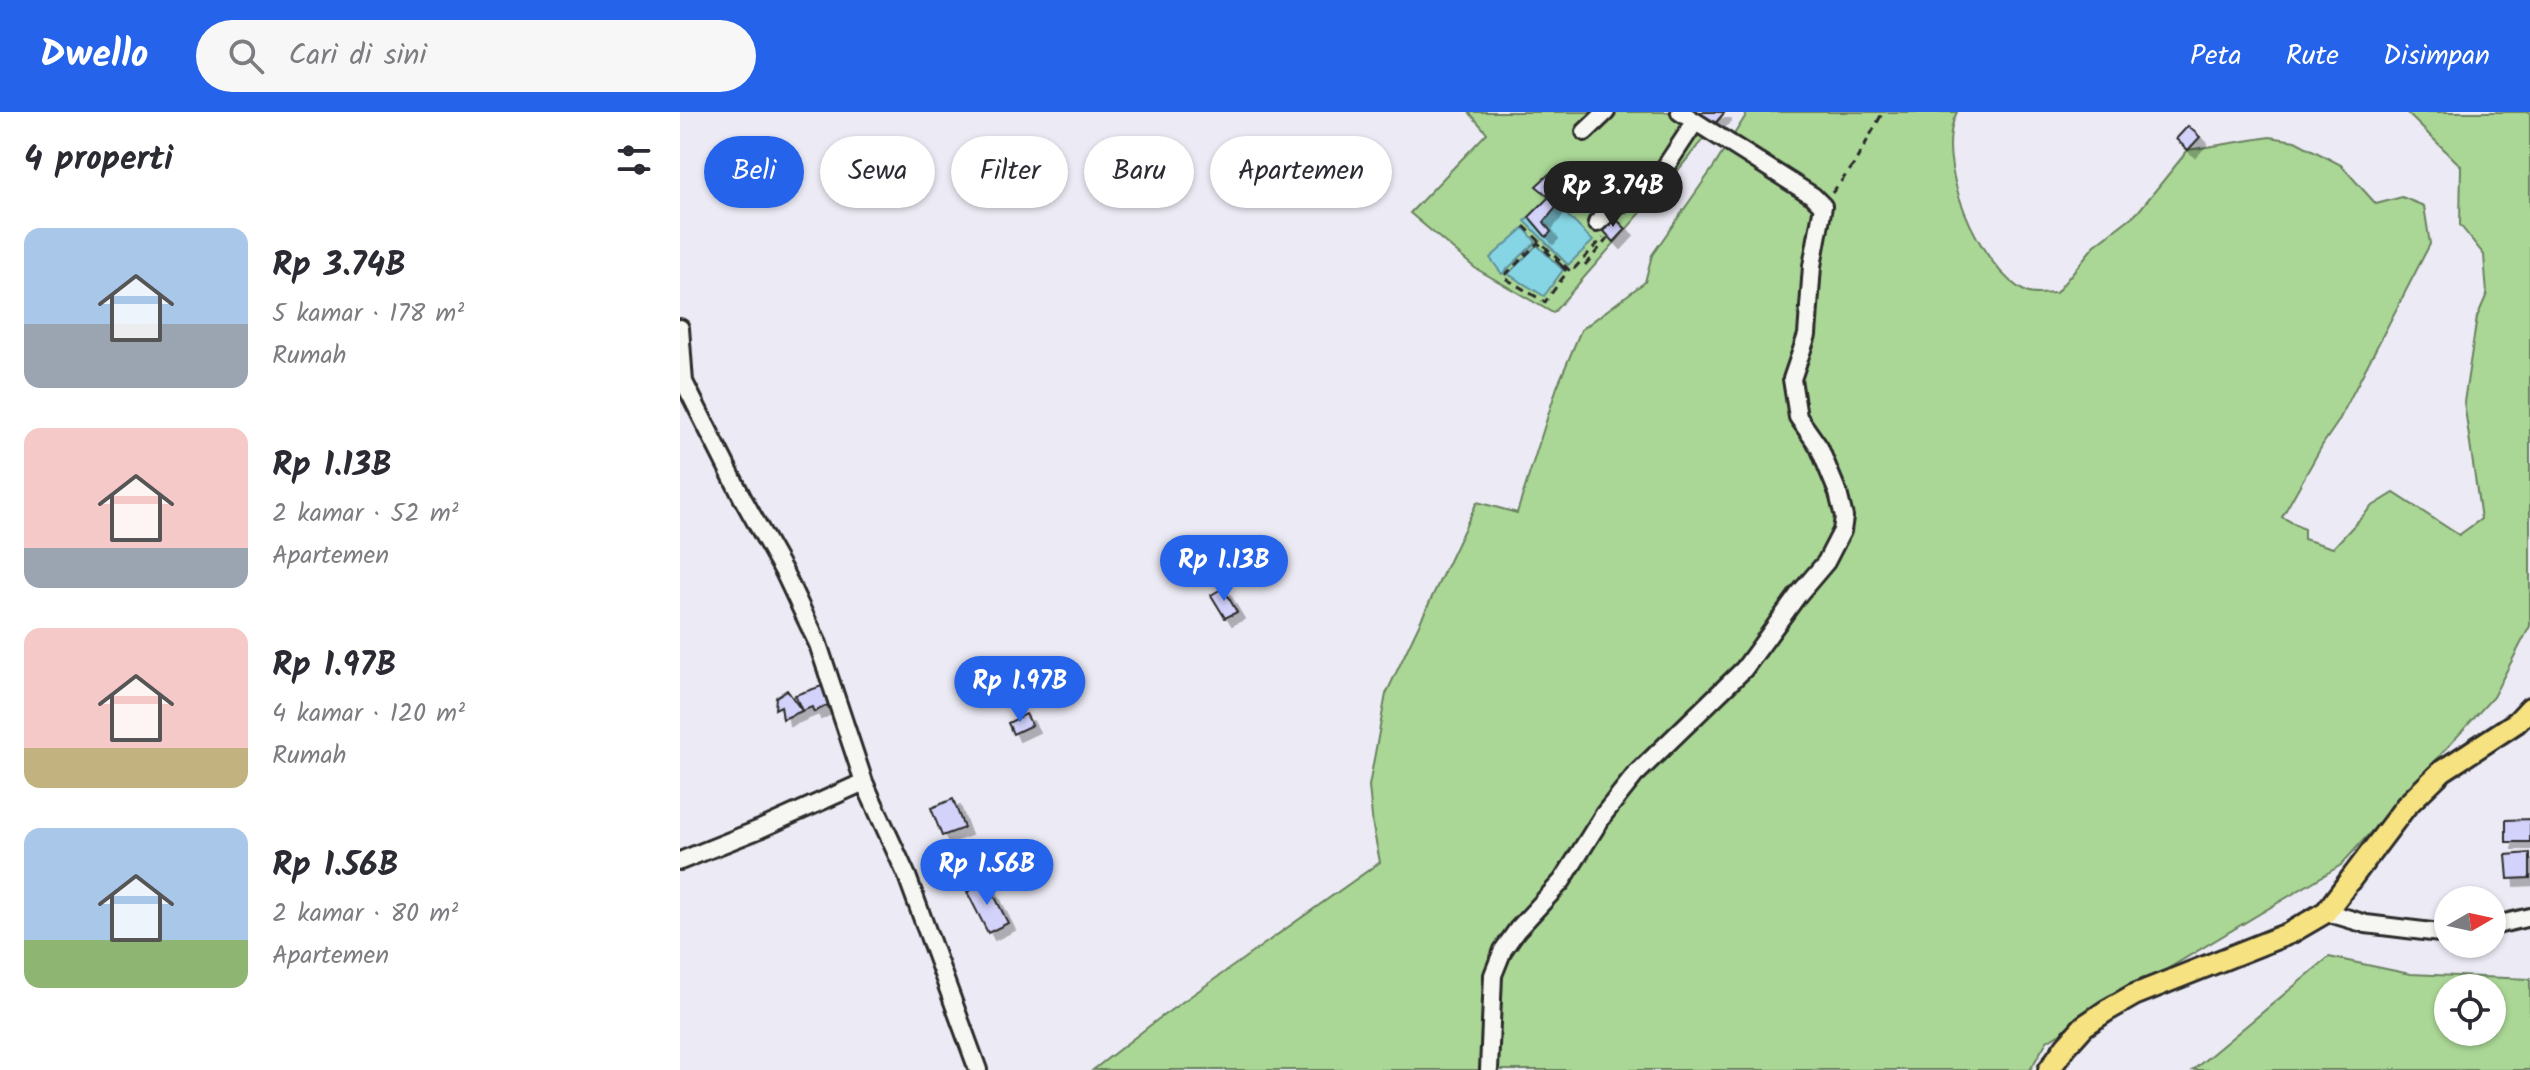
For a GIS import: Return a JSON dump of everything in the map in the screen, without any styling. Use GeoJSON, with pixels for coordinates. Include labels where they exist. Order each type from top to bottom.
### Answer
{"type":"FeatureCollection","features":[{"type":"Feature","properties":{"kind":"main road"},"geometry":{"type":"LineString","coordinates":[[2049,1070],[2084,1026],[2134,995],[2290,933],[2326,912],[2406,806],[2442,771],[2517,722],[2530,708]]}},
{"type":"Feature","properties":{"kind":"lane"},"geometry":{"type":"LineString","coordinates":[[1585,132],[1606,112]]}},
{"type":"Feature","properties":{"kind":"lane"},"geometry":{"type":"LineString","coordinates":[[1489,1070],[1493,975],[1503,950],[1562,881],[1604,814],[1635,775],[1744,669],[1826,562],[1842,531],[1844,517],[1838,493],[1819,447],[1798,417],[1792,379],[1807,335],[1812,266],[1823,206],[1789,180],[1680,112]]}},
{"type":"Feature","properties":{"kind":"lane"},"geometry":{"type":"LineString","coordinates":[[1602,232],[1615,207],[1646,187],[1662,172],[1695,122]]}},
{"type":"Feature","properties":{"kind":"lane"},"geometry":{"type":"LineString","coordinates":[[680,328],[684,382],[784,572],[818,644],[864,782],[907,876],[978,1070]]}},
{"type":"Feature","properties":{"kind":"lane"},"geometry":{"type":"LineString","coordinates":[[680,861],[864,782]]}},
{"type":"Feature","properties":{"kind":"lane"},"geometry":{"type":"LineString","coordinates":[[2326,912],[2366,924],[2434,932]]}},
{"type":"Feature","properties":{"kind":"lane"},"geometry":{"type":"LineString","coordinates":[[2506,923],[2530,917]]}},
{"type":"Feature","properties":{"kind":"path"},"geometry":{"type":"LineString","coordinates":[[1823,206],[1853,166],[1883,112]]}},
{"type":"Feature","properties":{"kind":"path"},"geometry":{"type":"LineString","coordinates":[[1524,226],[1562,265],[1567,272],[1545,302],[1503,277],[1538,243],[1562,265],[1571,272],[1602,232],[1608,238],[1585,265]]}},
{"type":"Feature","properties":{"kind":"green space"},"geometry":{"type":"Polygon","coordinates":[[[1469,112],[1725,112],[1553,313],[1475,268],[1410,213],[1487,133],[1469,112]]]}},
{"type":"Feature","properties":{"kind":"green space"},"geometry":{"type":"Polygon","coordinates":[[[1748,112],[1957,112],[1951,133],[1951,157],[1955,184],[1964,211],[1992,261],[2009,280],[2033,294],[2056,293],[2094,246],[2138,212],[2188,150],[2270,137],[2295,141],[2341,165],[2376,204],[2402,197],[2424,206],[2430,244],[2338,422],[2282,517],[2304,529],[2304,539],[2333,548],[2371,507],[2394,493],[2459,535],[2481,519],[2464,402],[2477,317],[2487,294],[2484,255],[2460,225],[2461,166],[2406,112],[2530,112],[2530,626],[2493,697],[2341,865],[2047,1041],[2030,1070],[1093,1070],[1157,1020],[1380,862],[1369,786],[1386,694],[1477,502],[1517,513],[1557,387],[1581,330],[1645,282],[1652,255],[1748,112]]]}},
{"type":"Feature","properties":{"kind":"green space"},"geometry":{"type":"Polygon","coordinates":[[[2329,957],[2410,974],[2434,975],[2434,1046],[2506,1046],[2506,978],[2530,979],[2530,1070],[2193,1070],[2329,957]]]}},
{"type":"Feature","properties":{"kind":"water"},"geometry":{"type":"Polygon","coordinates":[[[1549,197],[1593,241],[1568,265],[1525,221],[1549,197]]]}},
{"type":"Feature","properties":{"kind":"water"},"geometry":{"type":"Polygon","coordinates":[[[1524,228],[1536,242],[1502,274],[1490,258],[1524,228]]]}},
{"type":"Feature","properties":{"kind":"water"},"geometry":{"type":"Polygon","coordinates":[[[1537,245],[1563,270],[1544,296],[1508,274],[1537,245]]]}},
{"type":"Feature","properties":{"kind":"building"},"geometry":{"type":"Polygon","coordinates":[[[1699,112],[1724,113],[1712,127],[1696,116],[1699,112]]]}},
{"type":"Feature","properties":{"kind":"building"},"geometry":{"type":"Polygon","coordinates":[[[2188,126],[2200,137],[2188,150],[2176,139],[2188,126]]]}},
{"type":"Feature","properties":{"kind":"building"},"geometry":{"type":"Polygon","coordinates":[[[1549,174],[1558,188],[1549,197],[1536,186],[1549,174]]]}},
{"type":"Feature","properties":{"kind":"building"},"geometry":{"type":"Polygon","coordinates":[[[1549,197],[1558,205],[1544,222],[1551,232],[1546,237],[1529,217],[1549,197]]]}},
{"type":"Feature","properties":{"kind":"building"},"geometry":{"type":"Polygon","coordinates":[[[1613,216],[1626,229],[1614,242],[1600,227],[1613,216]]]}},
{"type":"Feature","properties":{"kind":"building"},"geometry":{"type":"Polygon","coordinates":[[[1223,588],[1237,612],[1225,618],[1211,595],[1223,588]]]}},
{"type":"Feature","properties":{"kind":"building"},"geometry":{"type":"Polygon","coordinates":[[[825,685],[832,703],[814,712],[812,707],[802,711],[795,695],[825,685]]]}},
{"type":"Feature","properties":{"kind":"building"},"geometry":{"type":"Polygon","coordinates":[[[787,690],[802,711],[783,719],[781,706],[775,709],[776,697],[787,690]]]}},
{"type":"Feature","properties":{"kind":"building"},"geometry":{"type":"Polygon","coordinates":[[[1026,714],[1032,725],[1013,734],[1008,723],[1026,714]]]}},
{"type":"Feature","properties":{"kind":"building"},"geometry":{"type":"Polygon","coordinates":[[[953,799],[964,828],[942,836],[931,808],[953,799]]]}},
{"type":"Feature","properties":{"kind":"building"},"geometry":{"type":"Polygon","coordinates":[[[2530,819],[2530,842],[2506,842],[2506,820],[2530,819]]]}},
{"type":"Feature","properties":{"kind":"building"},"geometry":{"type":"Polygon","coordinates":[[[2530,853],[2530,878],[2508,879],[2506,855],[2530,853]]]}},
{"type":"Feature","properties":{"kind":"building"},"geometry":{"type":"Polygon","coordinates":[[[987,881],[1008,923],[988,933],[967,892],[987,881]]]}}]}
